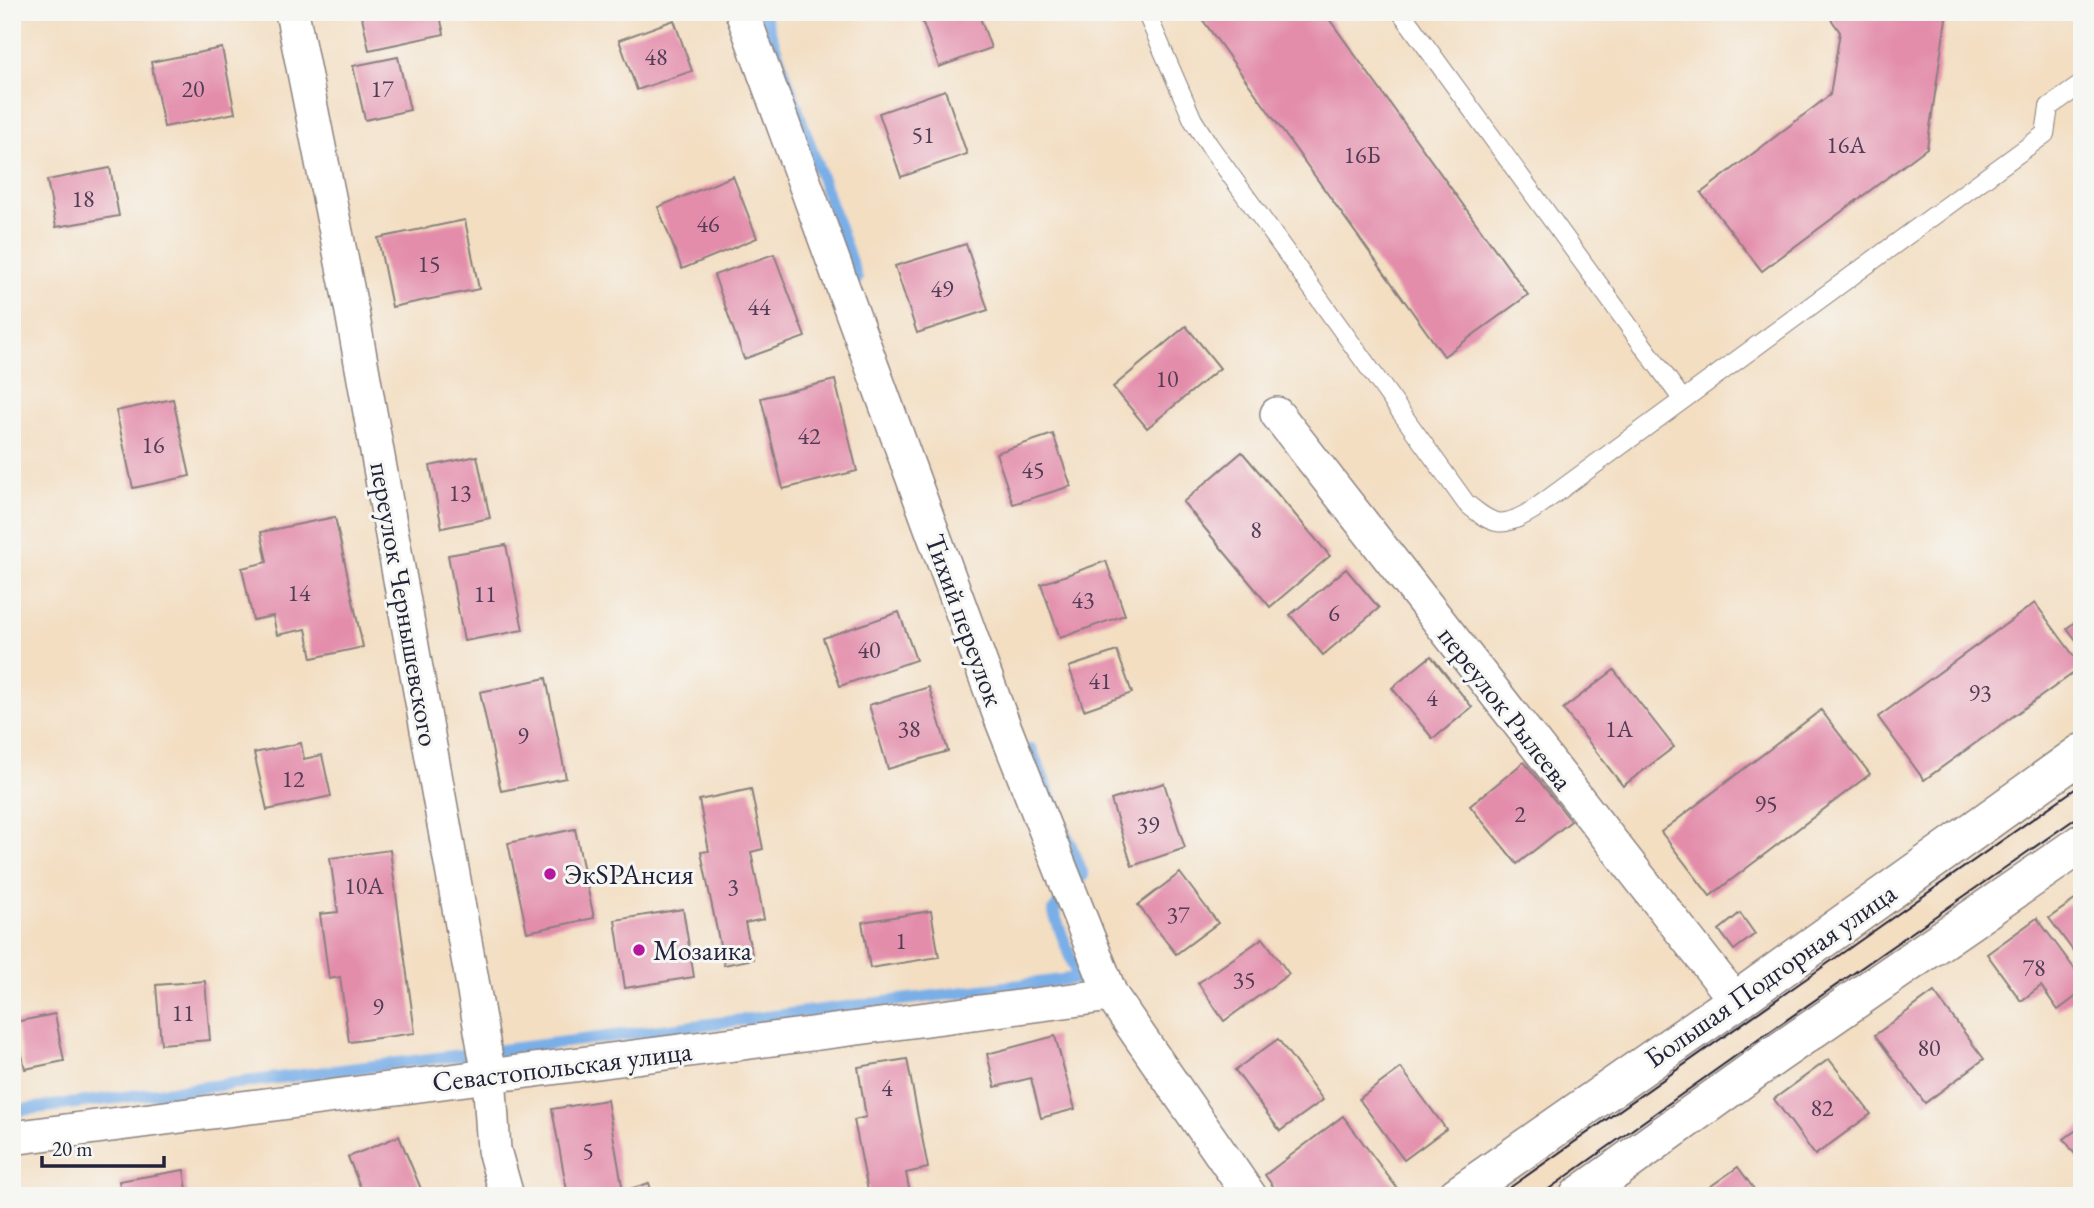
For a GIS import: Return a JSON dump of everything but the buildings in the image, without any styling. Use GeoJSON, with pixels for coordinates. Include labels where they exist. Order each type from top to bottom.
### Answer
{"type":"FeatureCollection","features":[{"type":"Feature","properties":{"kind":"main road","name":"Большая Подгорная улица"},"geometry":{"type":"LineString","coordinates":[[1457,1196],[1736,1001],[2082,753]]}},
{"type":"Feature","properties":{"kind":"main road"},"geometry":{"type":"LineString","coordinates":[[1578,1196],[1775,1055],[2082,843]]}},
{"type":"Feature","properties":{"kind":"street","name":"переулок Чернышевского"},"geometry":{"type":"LineString","coordinates":[[292,12],[352,312],[489,1075],[494,1150],[507,1196]]}},
{"type":"Feature","properties":{"kind":"street","name":"Тихий переулок"},"geometry":{"type":"LineString","coordinates":[[742,12],[1000,716],[1111,995],[1250,1196]]}},
{"type":"Feature","properties":{"kind":"street","name":"переулок Рылеева"},"geometry":{"type":"LineString","coordinates":[[1277,415],[1736,1001]]}},
{"type":"Feature","properties":{"kind":"street","name":"Севастопольская улица"},"geometry":{"type":"LineString","coordinates":[[12,1138],[1111,995]]}},
{"type":"Feature","properties":{"kind":"lane"},"geometry":{"type":"LineString","coordinates":[[1146,12],[1188,111],[1209,145],[1466,503],[1488,521],[1512,522],[1533,510],[2045,134],[2049,107],[2082,84]]}},
{"type":"Feature","properties":{"kind":"lane"},"geometry":{"type":"LineString","coordinates":[[1401,12],[1682,399]]}},
{"type":"Feature","properties":{"kind":"waterway"},"geometry":{"type":"LineString","coordinates":[[763,12],[857,279]]}},
{"type":"Feature","properties":{"kind":"waterway"},"geometry":{"type":"LineString","coordinates":[[12,1111],[1078,978],[1053,911],[1083,875],[1031,749]]}},
{"type":"Feature","properties":{"kind":"tram line"},"geometry":{"type":"LineString","coordinates":[[1498,1196],[2082,784]]}},
{"type":"Feature","properties":{"kind":"tram line"},"geometry":{"type":"LineString","coordinates":[[1539,1196],[2082,814]]}},
{"type":"Feature","properties":{"kind":"place","name":"ЭкSPAнсия"},"geometry":{"type":"Point","coordinates":[550,874]}},
{"type":"Feature","properties":{"kind":"place","name":"Мозаика"},"geometry":{"type":"Point","coordinates":[639,950]}}]}
